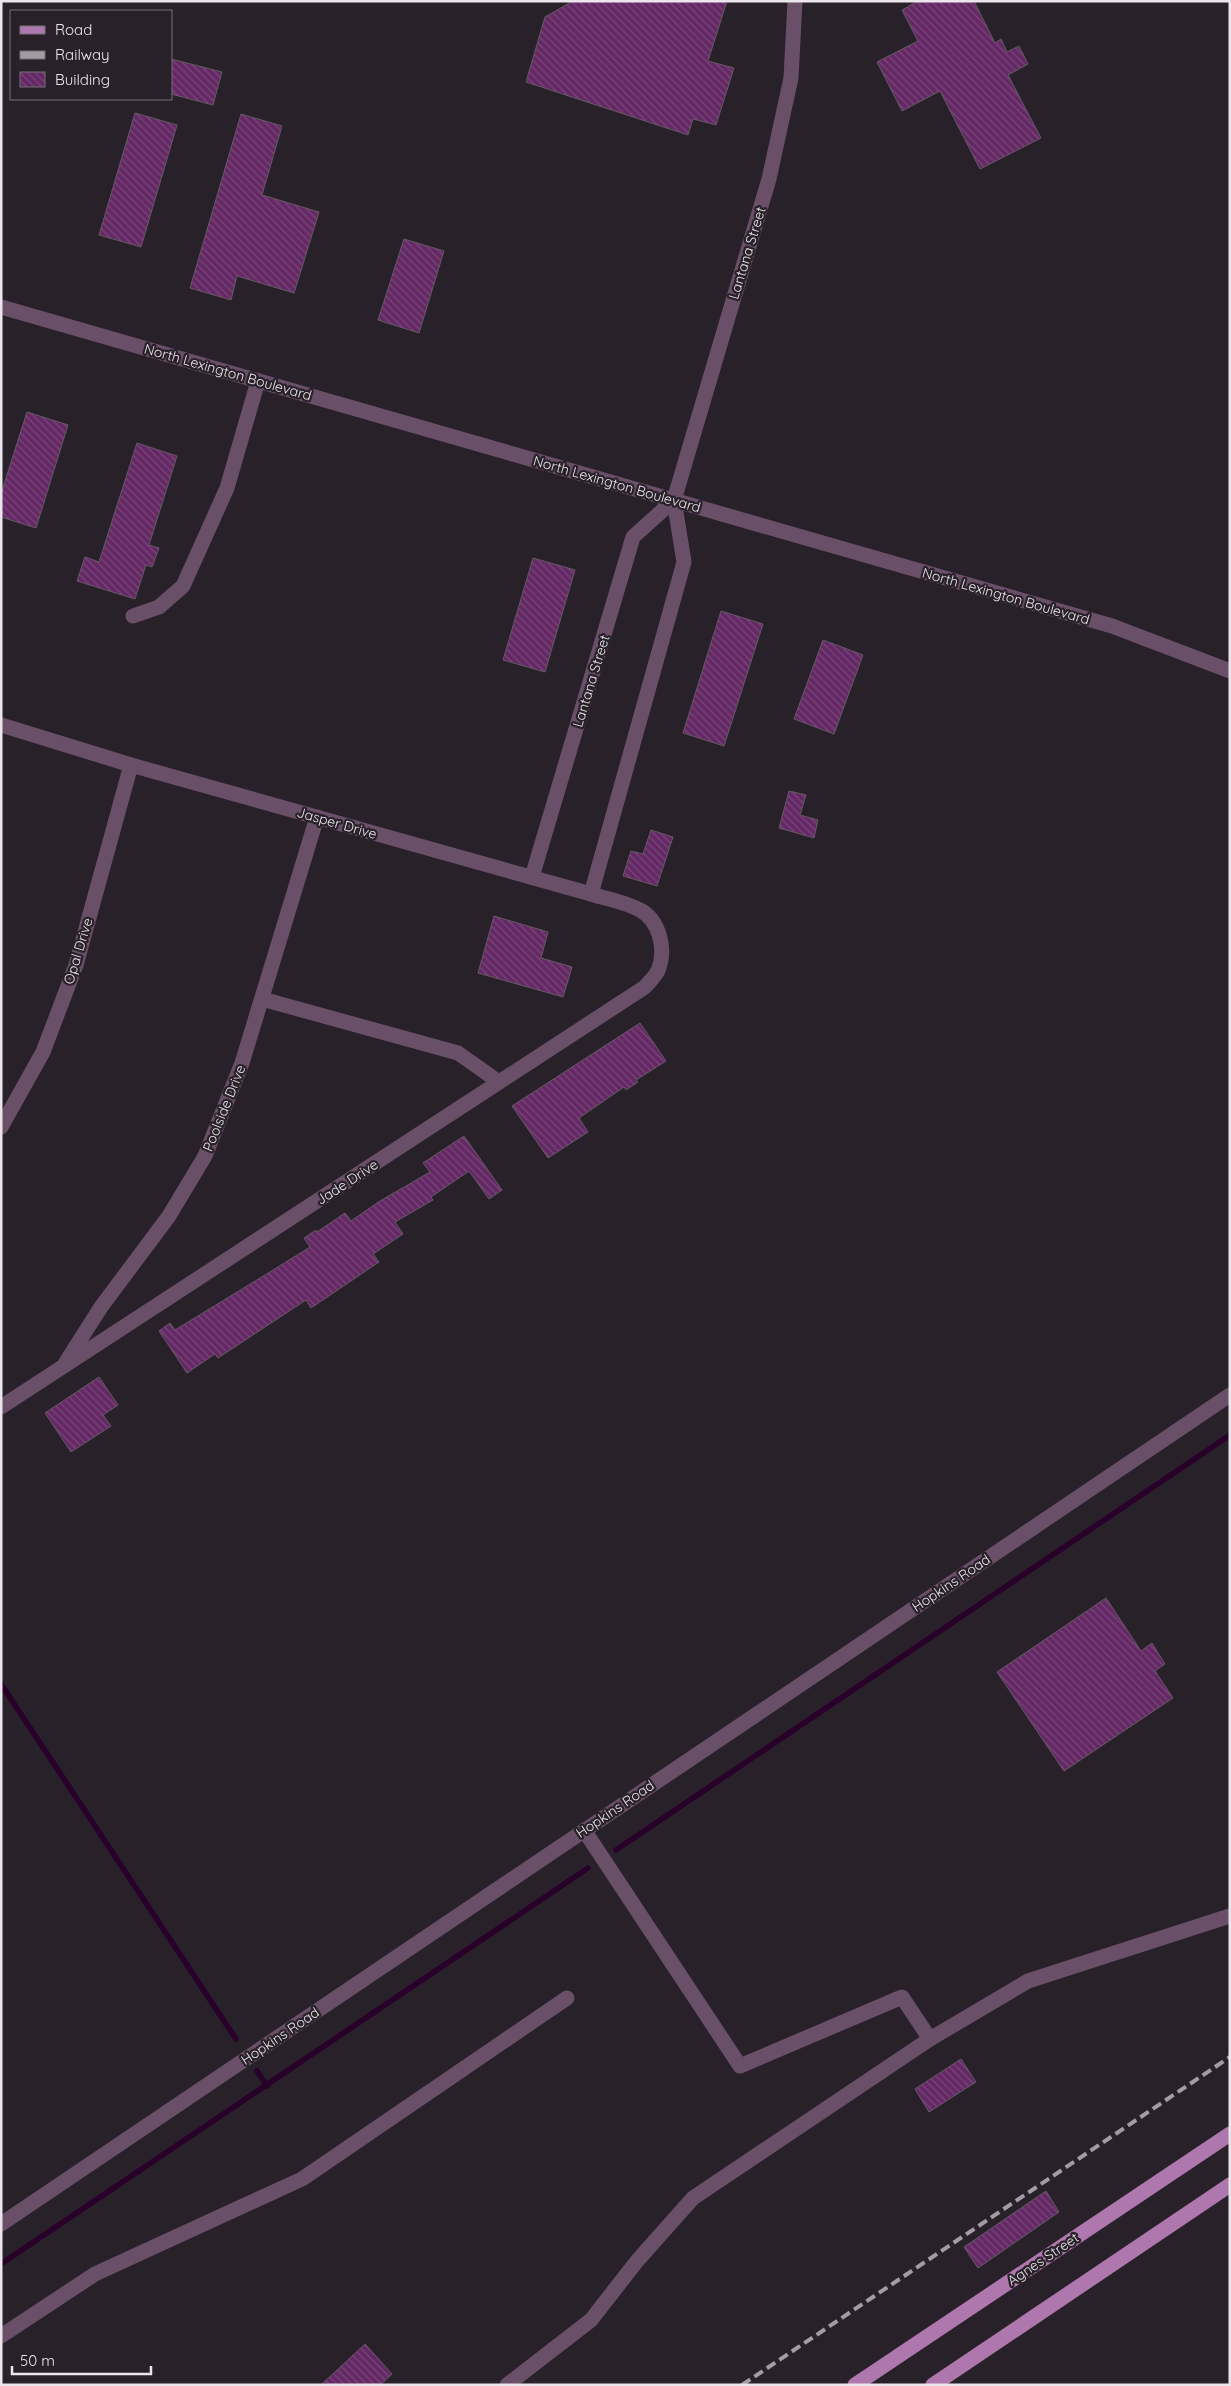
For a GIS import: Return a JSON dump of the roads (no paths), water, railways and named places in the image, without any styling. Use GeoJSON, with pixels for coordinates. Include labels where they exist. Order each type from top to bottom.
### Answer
{"type":"FeatureCollection","features":[{"type":"Feature","properties":{"kind":"main road","name":"Agnes Street"},"geometry":{"type":"LineString","coordinates":[[856,2385],[1230,2134]]}},
{"type":"Feature","properties":{"kind":"main road"},"geometry":{"type":"LineString","coordinates":[[933,2385],[1230,2185]]}},
{"type":"Feature","properties":{"kind":"street","name":"Lantana Street"},"geometry":{"type":"LineString","coordinates":[[592,894],[684,562],[674,500],[769,179],[791,78],[795,1]]}},
{"type":"Feature","properties":{"kind":"street","name":"North Lexington Boulevard"},"geometry":{"type":"LineString","coordinates":[[1,307],[1112,626],[1230,671]]}},
{"type":"Feature","properties":{"kind":"street"},"geometry":{"type":"LineString","coordinates":[[133,616],[159,608],[183,586],[227,488],[258,381]]}},
{"type":"Feature","properties":{"kind":"street","name":"Lantana Street"},"geometry":{"type":"LineString","coordinates":[[532,877],[634,537],[674,500]]}},
{"type":"Feature","properties":{"kind":"street","name":"Jasper Drive"},"geometry":{"type":"LineString","coordinates":[[1,725],[131,764],[640,909],[651,918],[660,936]]}},
{"type":"Feature","properties":{"kind":"street","name":"Opal Drive"},"geometry":{"type":"LineString","coordinates":[[1,1127],[43,1052],[76,965],[131,764]]}},
{"type":"Feature","properties":{"kind":"street","name":"Poolside Drive"},"geometry":{"type":"LineString","coordinates":[[64,1366],[101,1307],[169,1216],[205,1156],[242,1063],[317,817]]}},
{"type":"Feature","properties":{"kind":"street","name":"Jade Drive"},"geometry":{"type":"LineString","coordinates":[[1,1407],[645,987],[659,970],[662,954],[660,936]]}},
{"type":"Feature","properties":{"kind":"street"},"geometry":{"type":"LineString","coordinates":[[262,999],[458,1053],[499,1082]]}},
{"type":"Feature","properties":{"kind":"street","name":"Hopkins Road"},"geometry":{"type":"LineString","coordinates":[[1,2224],[1230,1395]]}},
{"type":"Feature","properties":{"kind":"street"},"geometry":{"type":"LineString","coordinates":[[584,1830],[740,2066],[902,1997],[930,2039]]}},
{"type":"Feature","properties":{"kind":"street"},"geometry":{"type":"LineString","coordinates":[[507,2385],[591,2320],[637,2261],[693,2198],[930,2039],[1028,1982],[1230,1916]]}},
{"type":"Feature","properties":{"kind":"street"},"geometry":{"type":"LineString","coordinates":[[1,2336],[95,2274],[302,2179],[567,1998]]}},
{"type":"Feature","properties":{"kind":"waterway"},"geometry":{"type":"LineString","coordinates":[[616,1850],[1230,1435]]}},
{"type":"Feature","properties":{"kind":"waterway"},"geometry":{"type":"LineString","coordinates":[[1,1684],[236,2039]]}},
{"type":"Feature","properties":{"kind":"waterway"},"geometry":{"type":"LineString","coordinates":[[1,2264],[588,1868]]}},
{"type":"Feature","properties":{"kind":"waterway"},"geometry":{"type":"LineString","coordinates":[[257,2071],[267,2086]]}},
{"type":"Feature","properties":{"kind":"railway"},"geometry":{"type":"LineString","coordinates":[[742,2385],[1230,2057]]}}]}
